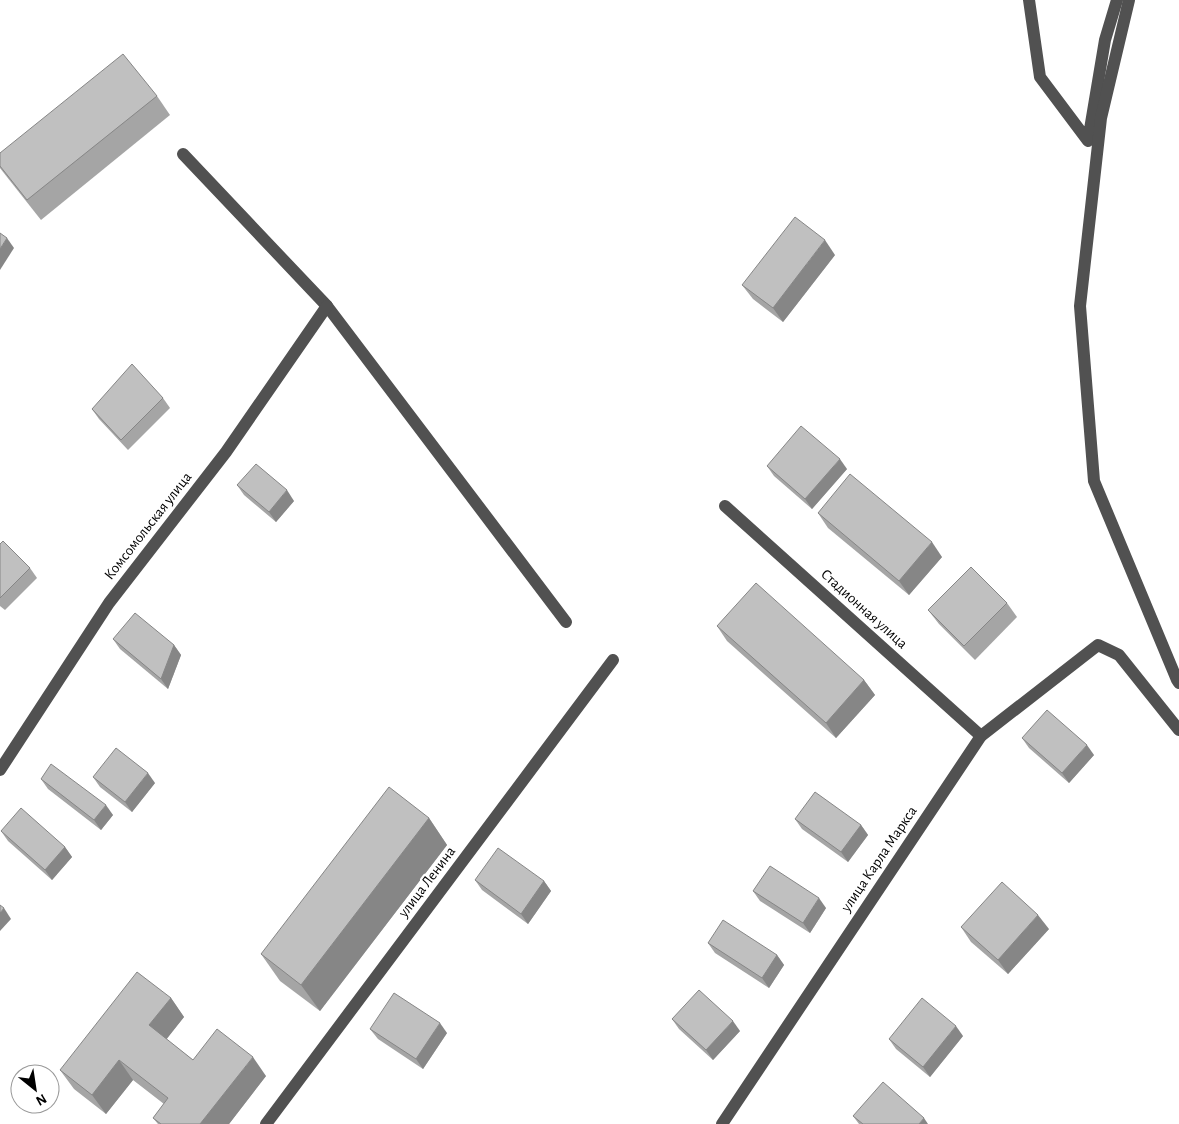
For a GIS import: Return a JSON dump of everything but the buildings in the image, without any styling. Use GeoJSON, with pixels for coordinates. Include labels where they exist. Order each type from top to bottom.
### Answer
{"type":"FeatureCollection","features":[{"type":"Feature","properties":{"kind":"street"},"geometry":{"type":"LineString","coordinates":[[1029,0],[1040,77],[1088,141],[1105,40],[1117,0]]}},
{"type":"Feature","properties":{"kind":"street"},"geometry":{"type":"LineString","coordinates":[[1129,0],[1101,118],[1080,306],[1094,481],[1176,680],[1179,683]]}},
{"type":"Feature","properties":{"kind":"street"},"geometry":{"type":"LineString","coordinates":[[184,154],[327,306],[566,622]]}},
{"type":"Feature","properties":{"kind":"street","name":"Комсомольская улица"},"geometry":{"type":"LineString","coordinates":[[0,770],[110,603],[226,452],[327,306]]}},
{"type":"Feature","properties":{"kind":"street","name":"Стадионная улица"},"geometry":{"type":"LineString","coordinates":[[725,506],[980,736]]}},
{"type":"Feature","properties":{"kind":"street","name":"улица Карла Маркса"},"geometry":{"type":"LineString","coordinates":[[722,1124],[980,736],[1098,645],[1119,655],[1179,730]]}},
{"type":"Feature","properties":{"kind":"street","name":"улица Ленина"},"geometry":{"type":"LineString","coordinates":[[266,1124],[613,660]]}}]}
